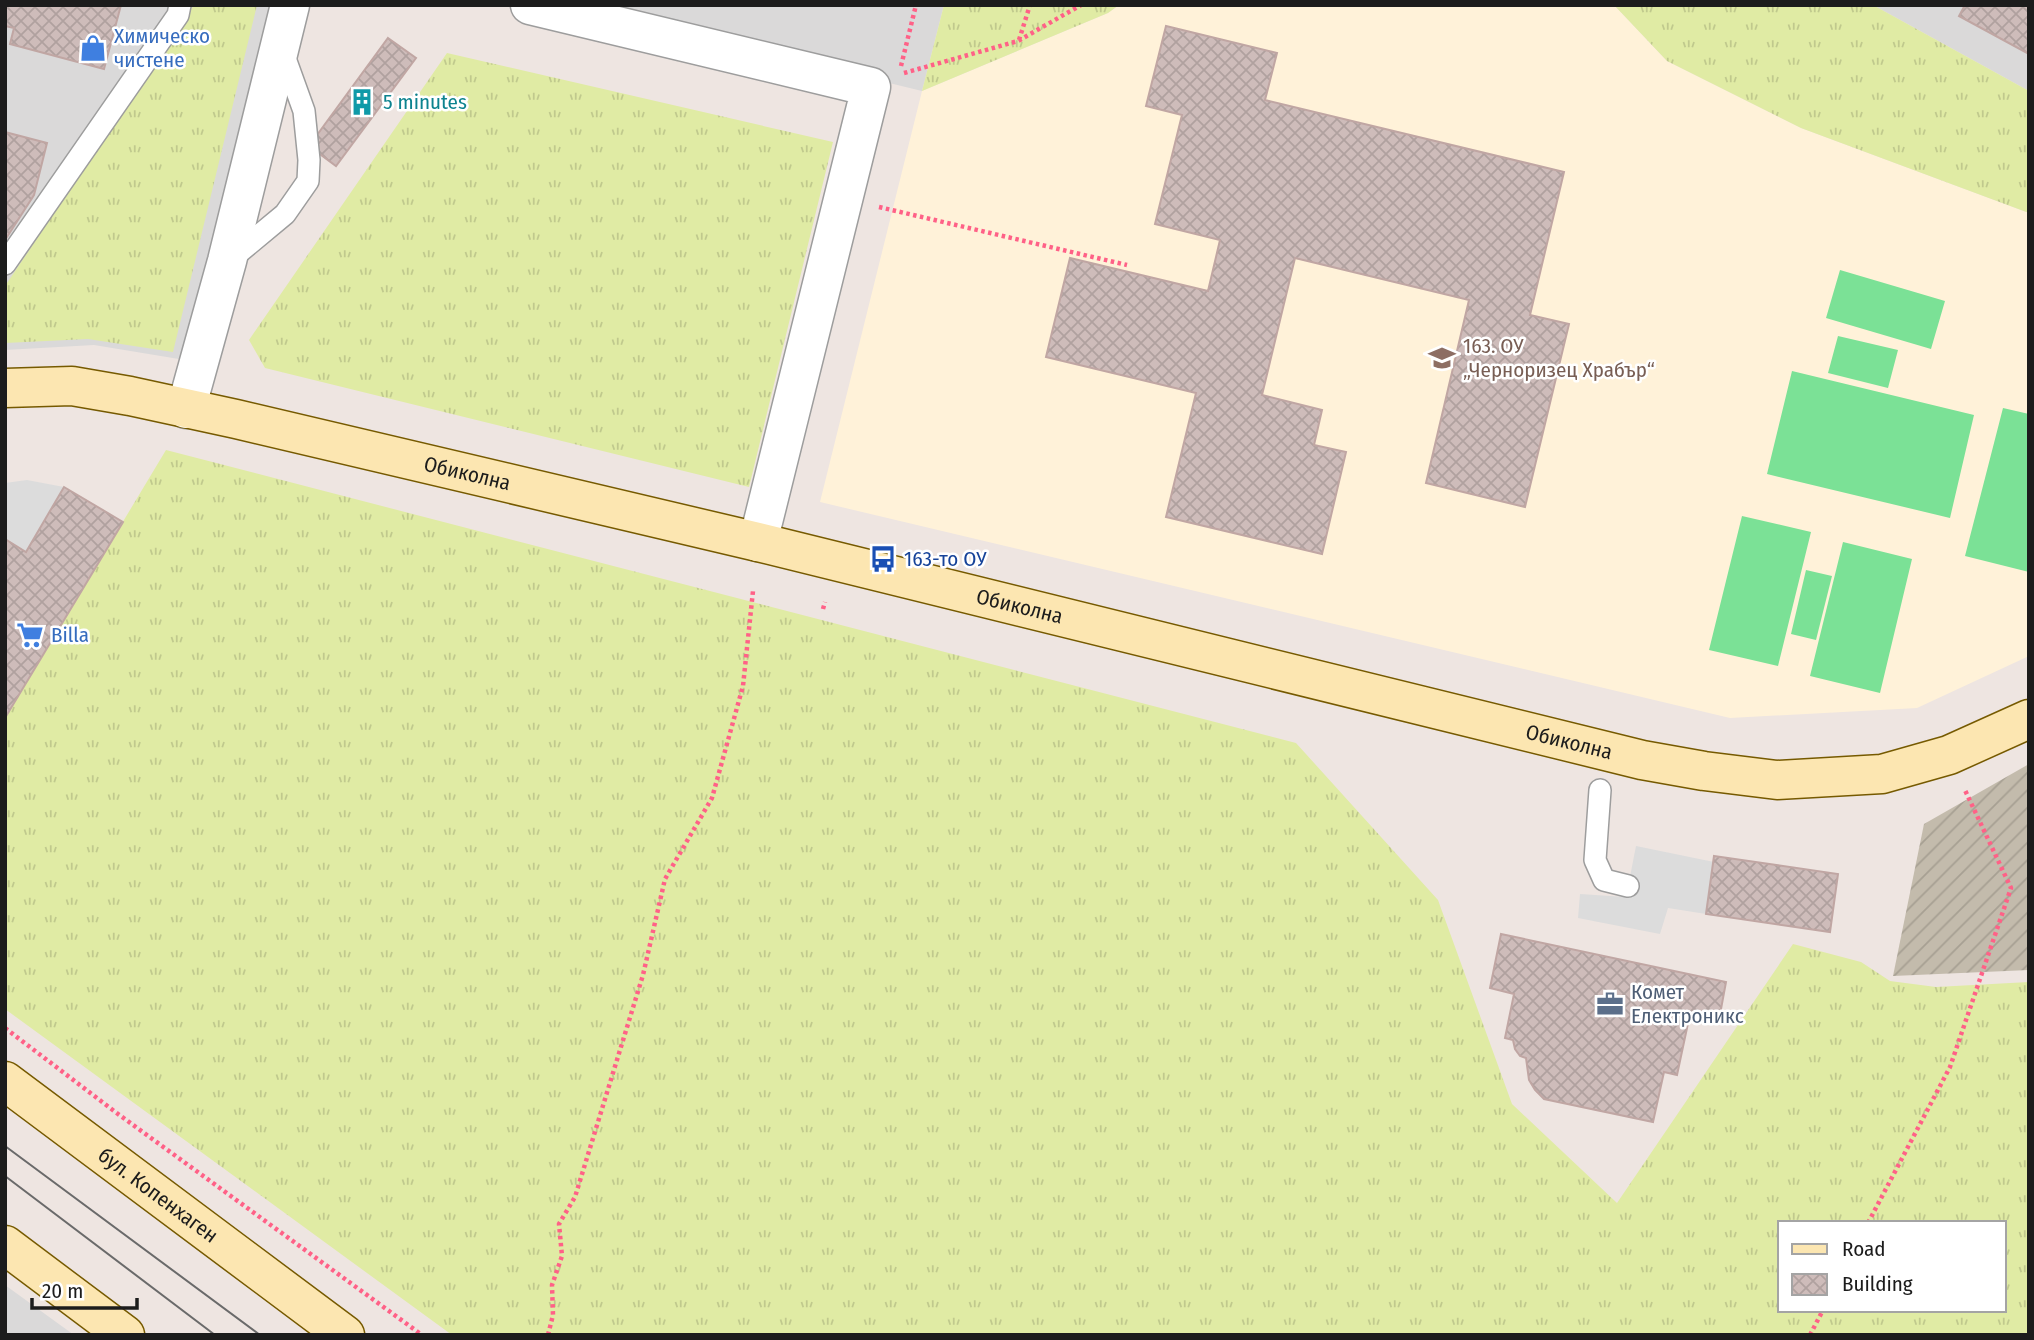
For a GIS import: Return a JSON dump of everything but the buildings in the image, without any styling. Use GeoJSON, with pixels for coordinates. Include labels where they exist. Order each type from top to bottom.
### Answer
{"type":"FeatureCollection","features":[{"type":"Feature","properties":{"kind":"street"},"geometry":{"type":"LineString","coordinates":[[186,409],[227,261],[290,5]]}},
{"type":"Feature","properties":{"kind":"street"},"geometry":{"type":"LineString","coordinates":[[530,5],[870,87],[758,542]]}},
{"type":"Feature","properties":{"kind":"street","name":"Обиколна"},"geometry":{"type":"LineString","coordinates":[[5,388],[72,386],[130,396],[758,542],[1654,762],[1704,771],[1777,780],[1882,774],[1949,755],[2029,719]]}},
{"type":"Feature","properties":{"kind":"street","name":"бул. Копенхаген"},"geometry":{"type":"LineString","coordinates":[[5,1081],[345,1335]]}},
{"type":"Feature","properties":{"kind":"street"},"geometry":{"type":"LineString","coordinates":[[5,1245],[125,1335]]}},
{"type":"Feature","properties":{"kind":"lane"},"geometry":{"type":"LineString","coordinates":[[5,264],[178,15],[180,5]]}},
{"type":"Feature","properties":{"kind":"lane"},"geometry":{"type":"LineString","coordinates":[[227,261],[285,214],[308,181],[309,160],[304,111],[280,46]]}},
{"type":"Feature","properties":{"kind":"lane"},"geometry":{"type":"LineString","coordinates":[[1600,789],[1595,860],[1604,880],[1628,886]]}},
{"type":"Feature","properties":{"kind":"path"},"geometry":{"type":"LineString","coordinates":[[916,5],[899,75],[1018,41],[1081,5]]}},
{"type":"Feature","properties":{"kind":"path"},"geometry":{"type":"LineString","coordinates":[[1018,41],[1030,5]]}},
{"type":"Feature","properties":{"kind":"path"},"geometry":{"type":"LineString","coordinates":[[843,199],[1127,265]]}},
{"type":"Feature","properties":{"kind":"path"},"geometry":{"type":"LineString","coordinates":[[548,1335],[553,1315],[552,1285],[562,1256],[559,1224],[575,1197],[583,1171],[643,975],[665,878],[712,798],[743,686],[753,591]]}},
{"type":"Feature","properties":{"kind":"path"},"geometry":{"type":"LineString","coordinates":[[823,609],[825,602]]}},
{"type":"Feature","properties":{"kind":"path"},"geometry":{"type":"LineString","coordinates":[[1869,1221],[1950,1067],[2011,888],[1949,755]]}},
{"type":"Feature","properties":{"kind":"path"},"geometry":{"type":"LineString","coordinates":[[5,1028],[118,1114],[422,1335]]}},
{"type":"Feature","properties":{"kind":"path"},"geometry":{"type":"LineString","coordinates":[[1810,1335],[1822,1312]]}},
{"type":"Feature","properties":{"kind":"shaded area"},"geometry":{"type":"Polygon","coordinates":[[[5,5],[273,5],[185,360],[94,345],[5,350],[5,5]]]}},
{"type":"Feature","properties":{"kind":"shaded area"},"geometry":{"type":"Polygon","coordinates":[[[569,5],[944,5],[922,91],[569,5]]]}},
{"type":"Feature","properties":{"kind":"shaded area","name":"163. ОУ „Черноризец Храбър“"},"geometry":{"type":"Polygon","coordinates":[[[1119,5],[1614,5],[1667,61],[1801,128],[2029,213],[2029,656],[1917,708],[1730,718],[820,502],[922,91],[1108,13],[1119,5]]]}},
{"type":"Feature","properties":{"kind":"shaded area"},"geometry":{"type":"Polygon","coordinates":[[[1873,5],[2029,5],[2029,91],[1873,5]]]}},
{"type":"Feature","properties":{"kind":"shaded area"},"geometry":{"type":"Polygon","coordinates":[[[27,480],[64,487],[26,552],[5,539],[5,483],[27,480]]]}},
{"type":"Feature","properties":{"kind":"shaded area"},"geometry":{"type":"Polygon","coordinates":[[[2029,764],[2029,970],[1893,976],[1924,824],[2029,764]]]}},
{"type":"Feature","properties":{"kind":"shaded area"},"geometry":{"type":"Polygon","coordinates":[[[1636,846],[1714,862],[1706,914],[1668,908],[1660,934],[1578,918],[1580,894],[1626,897],[1636,846]]]}},
{"type":"Feature","properties":{"kind":"shaded area"},"geometry":{"type":"Polygon","coordinates":[[[5,1285],[74,1335],[5,1335],[5,1285]]]}},
{"type":"Feature","properties":{"kind":"green space"},"geometry":{"type":"Polygon","coordinates":[[[194,5],[257,5],[173,352],[88,339],[5,343],[5,286],[194,5]]]}},
{"type":"Feature","properties":{"kind":"green space"},"geometry":{"type":"Polygon","coordinates":[[[944,5],[1119,5],[1108,13],[922,91],[944,5]]]}},
{"type":"Feature","properties":{"kind":"green space"},"geometry":{"type":"Polygon","coordinates":[[[1614,5],[1873,5],[2029,91],[2029,213],[1801,128],[1667,61],[1614,5]]]}},
{"type":"Feature","properties":{"kind":"green space"},"geometry":{"type":"Polygon","coordinates":[[[447,53],[833,142],[749,487],[265,368],[249,340],[447,53]]]}},
{"type":"Feature","properties":{"kind":"green space"},"geometry":{"type":"Polygon","coordinates":[[[1840,270],[1945,301],[1931,349],[1826,318],[1840,270]]]}},
{"type":"Feature","properties":{"kind":"green space"},"geometry":{"type":"Polygon","coordinates":[[[1838,336],[1898,350],[1888,388],[1828,373],[1838,336]]]}},
{"type":"Feature","properties":{"kind":"green space"},"geometry":{"type":"Polygon","coordinates":[[[1792,371],[1974,415],[1950,518],[1767,474],[1792,371]]]}},
{"type":"Feature","properties":{"kind":"green space"},"geometry":{"type":"Polygon","coordinates":[[[2003,408],[2029,414],[2029,572],[1965,556],[2003,408]]]}},
{"type":"Feature","properties":{"kind":"green space"},"geometry":{"type":"Polygon","coordinates":[[[166,450],[1296,743],[1438,900],[1512,1104],[1617,1203],[1793,944],[1861,962],[1890,981],[1936,987],[2029,982],[2029,1335],[452,1335],[5,1009],[5,718],[166,450]]]}},
{"type":"Feature","properties":{"kind":"green space"},"geometry":{"type":"Polygon","coordinates":[[[1742,516],[1811,532],[1778,666],[1709,650],[1742,516]]]}},
{"type":"Feature","properties":{"kind":"green space"},"geometry":{"type":"Polygon","coordinates":[[[1843,542],[1912,559],[1880,693],[1810,676],[1843,542]]]}},
{"type":"Feature","properties":{"kind":"green space"},"geometry":{"type":"Polygon","coordinates":[[[1806,570],[1832,576],[1816,640],[1791,634],[1806,570]]]}},
{"type":"Feature","properties":{"kind":"tram line"},"geometry":{"type":"LineString","coordinates":[[5,1146],[260,1335]]}},
{"type":"Feature","properties":{"kind":"tram line"},"geometry":{"type":"LineString","coordinates":[[5,1176],[215,1335]]}},
{"type":"Feature","properties":{"kind":"place","name":"Химическо чистене"},"geometry":{"type":"Point","coordinates":[93,48]}},
{"type":"Feature","properties":{"kind":"place","name":"5 minutes"},"geometry":{"type":"Point","coordinates":[362,102]}},
{"type":"Feature","properties":{"kind":"place","name":"163. ОУ „Черноризец Храбър“"},"geometry":{"type":"Point","coordinates":[1442,358]}},
{"type":"Feature","properties":{"kind":"place","name":"163-то ОУ"},"geometry":{"type":"Point","coordinates":[883,559]}},
{"type":"Feature","properties":{"kind":"place","name":"Billa"},"geometry":{"type":"Point","coordinates":[30,635]}},
{"type":"Feature","properties":{"kind":"place","name":"Комет Електроникс"},"geometry":{"type":"Point","coordinates":[1610,1004]}}]}
